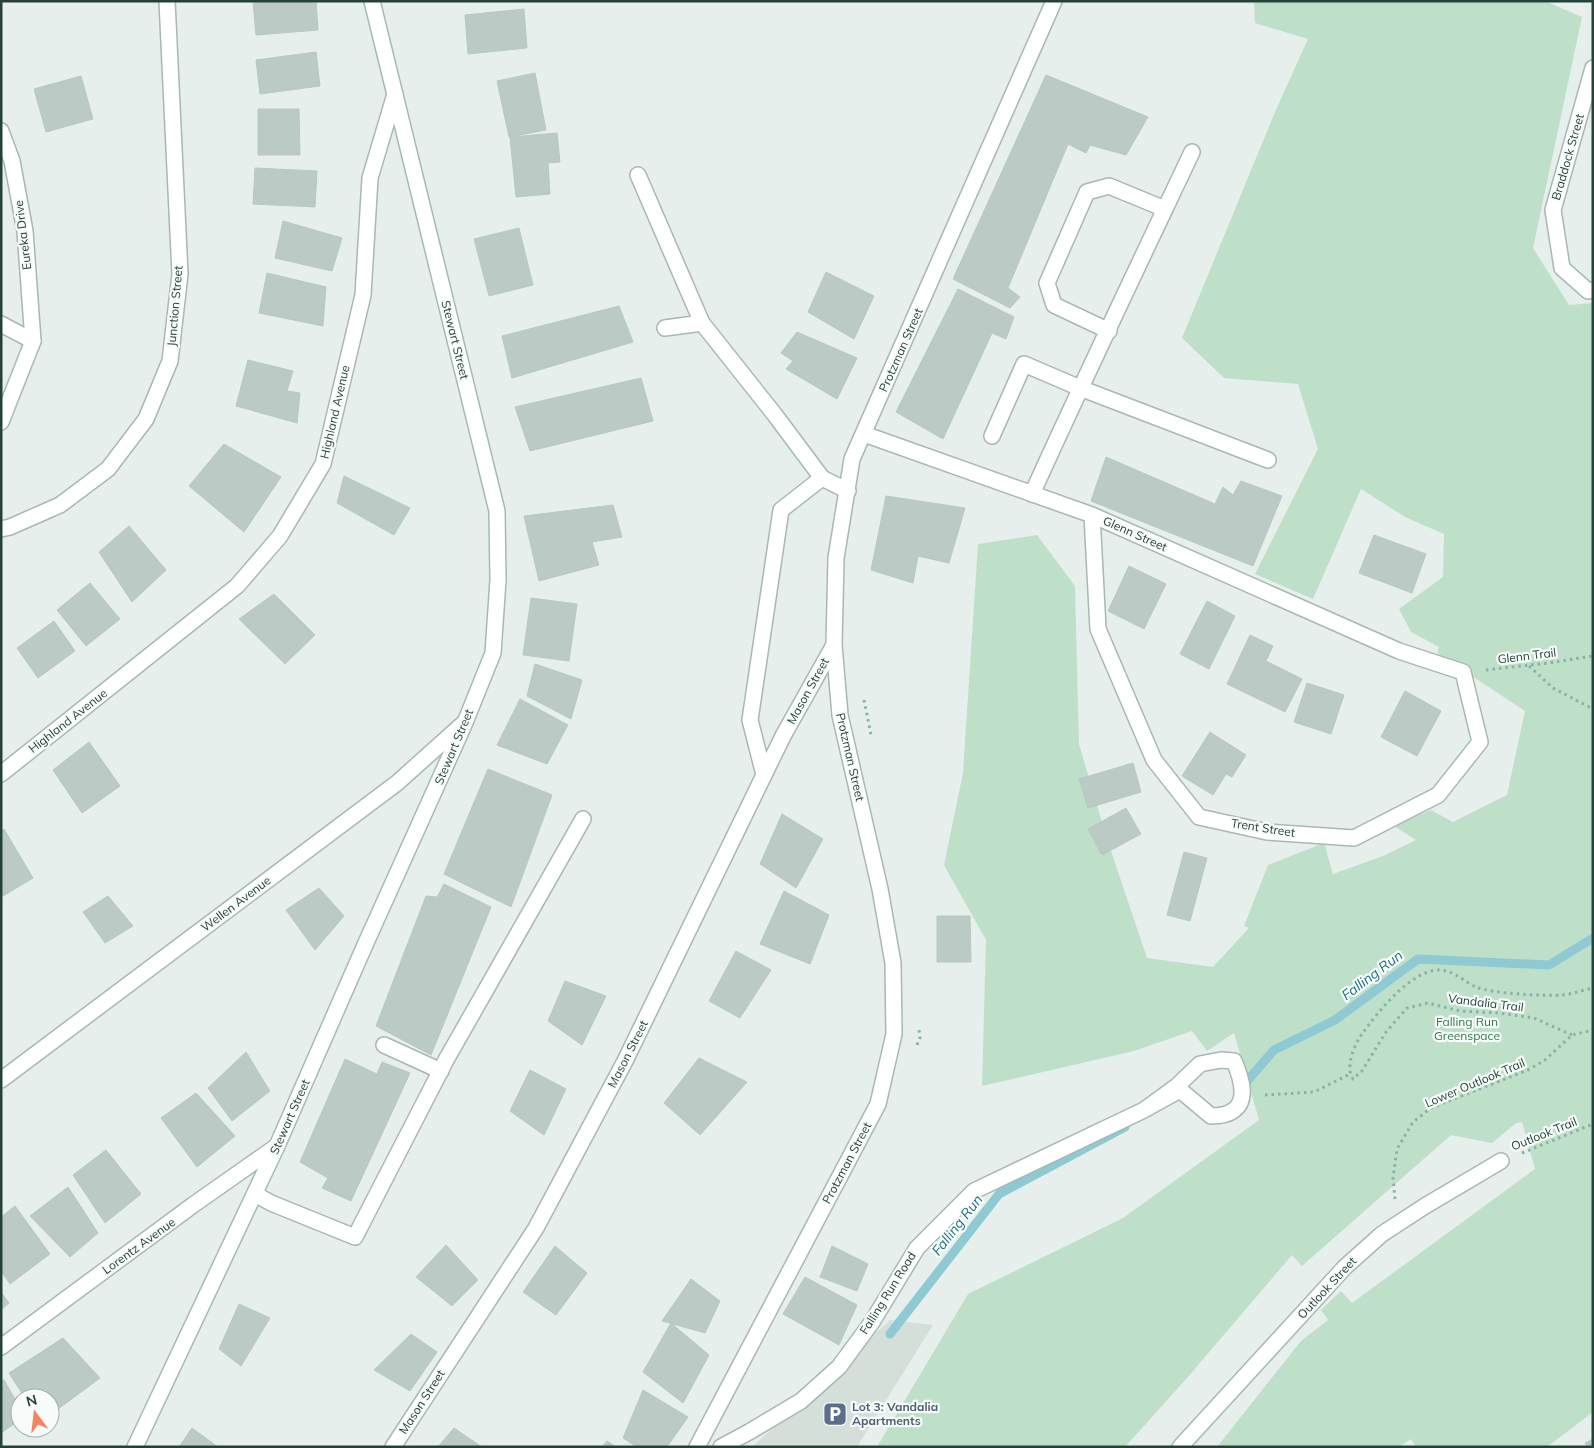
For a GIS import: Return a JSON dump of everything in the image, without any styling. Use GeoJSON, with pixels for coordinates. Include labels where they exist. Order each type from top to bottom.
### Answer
{"type":"FeatureCollection","features":[{"type":"Feature","properties":{"kind":"street","name":"Junction Street"},"geometry":{"type":"LineString","coordinates":[[1,529],[10,527],[60,505],[108,469],[146,419],[170,361],[180,274],[167,1]]}},
{"type":"Feature","properties":{"kind":"street","name":"Stewart Street"},"geometry":{"type":"LineString","coordinates":[[135,1447],[277,1146],[465,722],[493,653],[498,580],[497,511],[372,1]]}},
{"type":"Feature","properties":{"kind":"street","name":"Protzman Street"},"geometry":{"type":"LineString","coordinates":[[697,1447],[878,1104],[894,1034],[893,963],[880,889],[840,715],[834,645],[836,558],[852,459],[1054,1]]}},
{"type":"Feature","properties":{"kind":"street","name":"Braddock Street"},"geometry":{"type":"LineString","coordinates":[[1593,68],[1553,210],[1562,268],[1588,291],[1593,290]]}},
{"type":"Feature","properties":{"kind":"street","name":"Highland Avenue"},"geometry":{"type":"LineString","coordinates":[[1,774],[237,586],[280,536],[323,464],[363,295],[370,178],[395,94]]}},
{"type":"Feature","properties":{"kind":"street","name":"Eureka Drive"},"geometry":{"type":"LineString","coordinates":[[1,131],[12,161],[25,231],[33,341]]}},
{"type":"Feature","properties":{"kind":"street"},"geometry":{"type":"LineString","coordinates":[[1032,494],[1192,152]]}},
{"type":"Feature","properties":{"kind":"street"},"geometry":{"type":"LineString","coordinates":[[638,175],[702,323],[822,478],[848,491]]}},
{"type":"Feature","properties":{"kind":"street"},"geometry":{"type":"LineString","coordinates":[[1108,331],[1054,305],[1047,283],[1087,192],[1109,186],[1165,209]]}},
{"type":"Feature","properties":{"kind":"street"},"geometry":{"type":"LineString","coordinates":[[665,328],[702,323]]}},
{"type":"Feature","properties":{"kind":"street"},"geometry":{"type":"LineString","coordinates":[[1,324],[33,341],[1,422]]}},
{"type":"Feature","properties":{"kind":"street"},"geometry":{"type":"LineString","coordinates":[[992,436],[1024,364],[1080,388],[1268,460]]}},
{"type":"Feature","properties":{"kind":"street","name":"Glenn Street"},"geometry":{"type":"LineString","coordinates":[[864,434],[1092,515],[1399,651],[1463,672]]}},
{"type":"Feature","properties":{"kind":"street"},"geometry":{"type":"LineString","coordinates":[[764,775],[750,720],[781,510],[822,478]]}},
{"type":"Feature","properties":{"kind":"street","name":"Trent Street"},"geometry":{"type":"LineString","coordinates":[[1092,515],[1098,629],[1154,760],[1199,817],[1267,832],[1354,838],[1438,794],[1480,742],[1463,672]]}},
{"type":"Feature","properties":{"kind":"street","name":"Mason Street"},"geometry":{"type":"LineString","coordinates":[[393,1447],[536,1228],[625,1061],[783,736],[834,645]]}},
{"type":"Feature","properties":{"kind":"street","name":"Wellen Avenue"},"geometry":{"type":"LineString","coordinates":[[1,1080],[397,782],[465,722]]}},
{"type":"Feature","properties":{"kind":"street"},"geometry":{"type":"LineString","coordinates":[[255,1194],[270,1203],[354,1237],[441,1070],[583,819]]}},
{"type":"Feature","properties":{"kind":"street"},"geometry":{"type":"LineString","coordinates":[[384,1045],[441,1070]]}},
{"type":"Feature","properties":{"kind":"street","name":"Falling Run Road"},"geometry":{"type":"LineString","coordinates":[[720,1447],[801,1401],[839,1366],[872,1322],[917,1248],[974,1191],[1144,1110],[1180,1090],[1211,1116],[1224,1115],[1235,1110],[1242,1097],[1241,1077],[1234,1061],[1221,1060],[1200,1064],[1177,1086],[1144,1110]]}},
{"type":"Feature","properties":{"kind":"street","name":"Lorentz Avenue"},"geometry":{"type":"LineString","coordinates":[[1,1347],[193,1205],[277,1146]]}},
{"type":"Feature","properties":{"kind":"street","name":"Outlook Street"},"geometry":{"type":"LineString","coordinates":[[1180,1447],[1345,1268],[1382,1234],[1424,1206],[1501,1161]]}},
{"type":"Feature","properties":{"kind":"path","name":"Glenn Trail"},"geometry":{"type":"LineString","coordinates":[[1463,672],[1593,656]]}},
{"type":"Feature","properties":{"kind":"path"},"geometry":{"type":"LineString","coordinates":[[1529,665],[1553,688],[1593,708]]}},
{"type":"Feature","properties":{"kind":"path"},"geometry":{"type":"LineString","coordinates":[[862,692],[872,740]]}},
{"type":"Feature","properties":{"kind":"path","name":"Vandalia Trail"},"geometry":{"type":"LineString","coordinates":[[1572,1035],[1534,1018],[1499,1012],[1460,1011],[1428,1003],[1407,1008],[1386,1032],[1362,1071],[1353,1080],[1350,1074],[1350,1066],[1358,1040],[1376,1014],[1404,985],[1427,973],[1440,970],[1458,977],[1477,988],[1501,992],[1564,995],[1593,988]]}},
{"type":"Feature","properties":{"kind":"path"},"geometry":{"type":"LineString","coordinates":[[916,1047],[920,1038],[919,1028]]}},
{"type":"Feature","properties":{"kind":"path","name":"Lower Outlook Trail"},"geometry":{"type":"LineString","coordinates":[[1382,1234],[1396,1200],[1393,1178],[1396,1149],[1414,1122],[1431,1108],[1528,1070],[1545,1060],[1572,1035],[1593,1030]]}},
{"type":"Feature","properties":{"kind":"path"},"geometry":{"type":"LineString","coordinates":[[1242,1097],[1314,1092],[1350,1074]]}},
{"type":"Feature","properties":{"kind":"path","name":"Outlook Trail"},"geometry":{"type":"LineString","coordinates":[[1501,1161],[1593,1124]]}},
{"type":"Feature","properties":{"kind":"shaded area","name":"Lot 3: Vandalia Apartments"},"geometry":{"type":"Polygon","coordinates":[[[890,1320],[933,1325],[857,1447],[752,1447],[890,1320]]]}},
{"type":"Feature","properties":{"kind":"green space","name":"Falling Run Greenspace"},"geometry":{"type":"Polygon","coordinates":[[[1254,1],[1545,1],[1582,17],[1533,248],[1569,305],[1593,303],[1593,1412],[1547,1447],[1416,1447],[1411,1439],[1399,1447],[1217,1447],[1301,1341],[1328,1320],[1321,1310],[1341,1291],[1352,1303],[1535,1169],[1522,1122],[1516,1123],[1492,1143],[1451,1135],[1302,1266],[1292,1255],[1125,1447],[877,1447],[968,1294],[1123,1218],[1259,1120],[1234,1033],[1207,1051],[1192,1031],[1134,1051],[982,1086],[986,940],[944,865],[963,773],[978,544],[1037,535],[1075,586],[1079,744],[1106,836],[1147,958],[1213,967],[1249,928],[1244,926],[1268,865],[1324,843],[1333,874],[1383,856],[1416,840],[1394,826],[1431,810],[1453,822],[1507,795],[1525,711],[1437,653],[1439,647],[1411,632],[1399,609],[1443,577],[1444,534],[1405,517],[1361,489],[1313,599],[1255,574],[1318,449],[1298,384],[1224,378],[1182,338],[1275,112],[1308,39],[1255,23],[1254,1]]]}},
{"type":"Feature","properties":{"kind":"building"},"geometry":{"type":"Polygon","coordinates":[[[253,1],[316,1],[318,30],[256,35],[253,1]]]}},
{"type":"Feature","properties":{"kind":"building"},"geometry":{"type":"Polygon","coordinates":[[[524,9],[527,48],[468,54],[465,15],[524,9]]]}},
{"type":"Feature","properties":{"kind":"building"},"geometry":{"type":"Polygon","coordinates":[[[316,52],[320,86],[260,94],[256,60],[316,52]]]}},
{"type":"Feature","properties":{"kind":"building"},"geometry":{"type":"Polygon","coordinates":[[[535,73],[546,130],[509,137],[497,81],[535,73]]]}},
{"type":"Feature","properties":{"kind":"building"},"geometry":{"type":"Polygon","coordinates":[[[1046,75],[1148,117],[1126,155],[1090,145],[1086,153],[1068,144],[1008,288],[1020,297],[1010,308],[953,279],[1046,75]]]}},
{"type":"Feature","properties":{"kind":"building"},"geometry":{"type":"Polygon","coordinates":[[[81,76],[93,119],[46,132],[34,89],[81,76]]]}},
{"type":"Feature","properties":{"kind":"building"},"geometry":{"type":"Polygon","coordinates":[[[258,109],[299,109],[300,155],[258,155],[258,109]]]}},
{"type":"Feature","properties":{"kind":"building"},"geometry":{"type":"Polygon","coordinates":[[[557,133],[560,162],[548,163],[550,194],[516,197],[510,137],[557,133]]]}},
{"type":"Feature","properties":{"kind":"building"},"geometry":{"type":"Polygon","coordinates":[[[255,168],[317,171],[315,207],[253,204],[255,168]]]}},
{"type":"Feature","properties":{"kind":"building"},"geometry":{"type":"Polygon","coordinates":[[[283,221],[342,238],[332,271],[275,258],[283,221]]]}},
{"type":"Feature","properties":{"kind":"building"},"geometry":{"type":"Polygon","coordinates":[[[519,228],[533,285],[489,296],[474,239],[519,228]]]}},
{"type":"Feature","properties":{"kind":"building"},"geometry":{"type":"Polygon","coordinates":[[[826,272],[874,296],[854,339],[808,312],[826,272]]]}},
{"type":"Feature","properties":{"kind":"building"},"geometry":{"type":"Polygon","coordinates":[[[267,273],[326,287],[323,326],[259,313],[267,273]]]}},
{"type":"Feature","properties":{"kind":"building"},"geometry":{"type":"Polygon","coordinates":[[[958,289],[1014,317],[1006,339],[992,333],[943,439],[896,412],[958,289]]]}},
{"type":"Feature","properties":{"kind":"building"},"geometry":{"type":"Polygon","coordinates":[[[619,306],[633,342],[512,378],[502,336],[619,306]]]}},
{"type":"Feature","properties":{"kind":"building"},"geometry":{"type":"Polygon","coordinates":[[[797,332],[857,358],[837,399],[786,369],[793,361],[781,353],[797,332]]]}},
{"type":"Feature","properties":{"kind":"building"},"geometry":{"type":"Polygon","coordinates":[[[248,360],[293,371],[287,391],[300,393],[297,423],[236,406],[248,360]]]}},
{"type":"Feature","properties":{"kind":"building"},"geometry":{"type":"Polygon","coordinates":[[[641,378],[653,421],[530,451],[515,407],[641,378]]]}},
{"type":"Feature","properties":{"kind":"building"},"geometry":{"type":"Polygon","coordinates":[[[224,444],[281,477],[244,532],[189,486],[224,444]]]}},
{"type":"Feature","properties":{"kind":"building"},"geometry":{"type":"Polygon","coordinates":[[[1106,457],[1215,504],[1223,487],[1233,495],[1241,481],[1282,496],[1253,566],[1091,501],[1106,457]]]}},
{"type":"Feature","properties":{"kind":"building"},"geometry":{"type":"Polygon","coordinates":[[[344,476],[410,508],[394,535],[337,503],[344,476]]]}},
{"type":"Feature","properties":{"kind":"building"},"geometry":{"type":"Polygon","coordinates":[[[886,496],[965,508],[949,563],[918,556],[913,583],[871,570],[886,496]]]}},
{"type":"Feature","properties":{"kind":"building"},"geometry":{"type":"Polygon","coordinates":[[[613,505],[622,537],[592,542],[599,565],[539,581],[524,516],[613,505]]]}},
{"type":"Feature","properties":{"kind":"building"},"geometry":{"type":"Polygon","coordinates":[[[129,526],[166,570],[132,602],[99,552],[129,526]]]}},
{"type":"Feature","properties":{"kind":"building"},"geometry":{"type":"Polygon","coordinates":[[[1374,535],[1426,554],[1412,593],[1359,573],[1374,535]]]}},
{"type":"Feature","properties":{"kind":"building"},"geometry":{"type":"Polygon","coordinates":[[[1129,566],[1166,584],[1144,629],[1108,611],[1129,566]]]}},
{"type":"Feature","properties":{"kind":"building"},"geometry":{"type":"Polygon","coordinates":[[[90,583],[120,619],[86,646],[57,610],[90,583]]]}},
{"type":"Feature","properties":{"kind":"building"},"geometry":{"type":"Polygon","coordinates":[[[274,594],[315,635],[285,664],[239,619],[274,594]]]}},
{"type":"Feature","properties":{"kind":"building"},"geometry":{"type":"Polygon","coordinates":[[[531,598],[577,604],[569,661],[523,655],[531,598]]]}},
{"type":"Feature","properties":{"kind":"building"},"geometry":{"type":"Polygon","coordinates":[[[1207,601],[1235,616],[1209,669],[1180,654],[1207,601]]]}},
{"type":"Feature","properties":{"kind":"building"},"geometry":{"type":"Polygon","coordinates":[[[54,621],[75,651],[38,678],[17,648],[54,621]]]}},
{"type":"Feature","properties":{"kind":"building"},"geometry":{"type":"Polygon","coordinates":[[[1250,635],[1273,646],[1266,661],[1302,679],[1285,712],[1227,684],[1250,635]]]}},
{"type":"Feature","properties":{"kind":"building"},"geometry":{"type":"Polygon","coordinates":[[[535,664],[582,680],[571,719],[527,696],[535,664]]]}},
{"type":"Feature","properties":{"kind":"building"},"geometry":{"type":"Polygon","coordinates":[[[1307,683],[1344,695],[1331,734],[1294,722],[1307,683]]]}},
{"type":"Feature","properties":{"kind":"building"},"geometry":{"type":"Polygon","coordinates":[[[1405,691],[1441,711],[1417,756],[1381,737],[1405,691]]]}},
{"type":"Feature","properties":{"kind":"building"},"geometry":{"type":"Polygon","coordinates":[[[520,699],[568,725],[547,764],[497,745],[520,699]]]}},
{"type":"Feature","properties":{"kind":"building"},"geometry":{"type":"Polygon","coordinates":[[[1210,732],[1246,755],[1232,777],[1226,774],[1213,795],[1182,776],[1210,732]]]}},
{"type":"Feature","properties":{"kind":"building"},"geometry":{"type":"Polygon","coordinates":[[[89,742],[120,786],[82,813],[53,770],[89,742]]]}},
{"type":"Feature","properties":{"kind":"building"},"geometry":{"type":"Polygon","coordinates":[[[1133,763],[1141,792],[1088,808],[1079,779],[1133,763]]]}},
{"type":"Feature","properties":{"kind":"building"},"geometry":{"type":"Polygon","coordinates":[[[488,769],[552,795],[511,907],[444,874],[488,769]]]}},
{"type":"Feature","properties":{"kind":"building"},"geometry":{"type":"Polygon","coordinates":[[[1126,808],[1141,834],[1102,855],[1088,829],[1126,808]]]}},
{"type":"Feature","properties":{"kind":"building"},"geometry":{"type":"Polygon","coordinates":[[[782,814],[823,839],[796,888],[760,864],[782,814]]]}},
{"type":"Feature","properties":{"kind":"building"},"geometry":{"type":"Polygon","coordinates":[[[4,829],[33,878],[3,896],[1,894],[1,831],[4,829]]]}},
{"type":"Feature","properties":{"kind":"building"},"geometry":{"type":"Polygon","coordinates":[[[1184,852],[1207,858],[1190,921],[1167,915],[1184,852]]]}},
{"type":"Feature","properties":{"kind":"building"},"geometry":{"type":"Polygon","coordinates":[[[444,884],[491,907],[431,1055],[376,1026],[426,896],[437,897],[444,884]]]}},
{"type":"Feature","properties":{"kind":"building"},"geometry":{"type":"Polygon","coordinates":[[[319,888],[344,916],[315,950],[286,910],[319,888]]]}},
{"type":"Feature","properties":{"kind":"building"},"geometry":{"type":"Polygon","coordinates":[[[784,891],[829,915],[810,964],[760,944],[784,891]]]}},
{"type":"Feature","properties":{"kind":"building"},"geometry":{"type":"Polygon","coordinates":[[[108,896],[133,926],[105,943],[83,912],[108,896]]]}},
{"type":"Feature","properties":{"kind":"building"},"geometry":{"type":"Polygon","coordinates":[[[937,916],[970,916],[971,962],[937,962],[937,916]]]}},
{"type":"Feature","properties":{"kind":"building"},"geometry":{"type":"Polygon","coordinates":[[[736,951],[771,970],[740,1018],[709,1001],[736,951]]]}},
{"type":"Feature","properties":{"kind":"building"},"geometry":{"type":"Polygon","coordinates":[[[565,981],[606,996],[582,1045],[548,1021],[565,981]]]}},
{"type":"Feature","properties":{"kind":"building"},"geometry":{"type":"Polygon","coordinates":[[[246,1052],[270,1091],[232,1121],[208,1088],[246,1052]]]}},
{"type":"Feature","properties":{"kind":"building"},"geometry":{"type":"Polygon","coordinates":[[[699,1058],[747,1082],[700,1135],[664,1103],[699,1058]]]}},
{"type":"Feature","properties":{"kind":"building"},"geometry":{"type":"Polygon","coordinates":[[[345,1059],[377,1074],[382,1062],[410,1073],[351,1201],[322,1188],[328,1178],[300,1162],[345,1059]]]}},
{"type":"Feature","properties":{"kind":"building"},"geometry":{"type":"Polygon","coordinates":[[[530,1070],[566,1089],[544,1135],[510,1111],[530,1070]]]}},
{"type":"Feature","properties":{"kind":"building"},"geometry":{"type":"Polygon","coordinates":[[[196,1093],[235,1136],[197,1167],[161,1118],[196,1093]]]}},
{"type":"Feature","properties":{"kind":"building"},"geometry":{"type":"Polygon","coordinates":[[[106,1150],[141,1194],[105,1223],[73,1175],[106,1150]]]}},
{"type":"Feature","properties":{"kind":"building"},"geometry":{"type":"Polygon","coordinates":[[[68,1187],[98,1233],[70,1257],[30,1216],[68,1187]]]}},
{"type":"Feature","properties":{"kind":"building"},"geometry":{"type":"Polygon","coordinates":[[[15,1206],[50,1254],[10,1284],[1,1271],[1,1217],[15,1206]]]}},
{"type":"Feature","properties":{"kind":"building"},"geometry":{"type":"Polygon","coordinates":[[[446,1245],[478,1280],[452,1306],[416,1277],[446,1245]]]}},
{"type":"Feature","properties":{"kind":"building"},"geometry":{"type":"Polygon","coordinates":[[[555,1246],[587,1273],[556,1315],[523,1292],[555,1246]]]}},
{"type":"Feature","properties":{"kind":"building"},"geometry":{"type":"Polygon","coordinates":[[[832,1246],[868,1264],[857,1291],[820,1277],[832,1246]]]}},
{"type":"Feature","properties":{"kind":"building"},"geometry":{"type":"Polygon","coordinates":[[[805,1277],[857,1305],[839,1345],[783,1314],[805,1277]]]}},
{"type":"Feature","properties":{"kind":"building"},"geometry":{"type":"Polygon","coordinates":[[[691,1279],[720,1301],[705,1333],[662,1321],[691,1279]]]}},
{"type":"Feature","properties":{"kind":"building"},"geometry":{"type":"Polygon","coordinates":[[[1,1292],[9,1303],[1,1310],[1,1292]]]}},
{"type":"Feature","properties":{"kind":"building"},"geometry":{"type":"Polygon","coordinates":[[[239,1304],[270,1318],[241,1366],[219,1349],[239,1304]]]}},
{"type":"Feature","properties":{"kind":"building"},"geometry":{"type":"Polygon","coordinates":[[[671,1323],[709,1355],[683,1403],[643,1372],[671,1323]]]}},
{"type":"Feature","properties":{"kind":"building"},"geometry":{"type":"Polygon","coordinates":[[[411,1334],[437,1352],[410,1391],[374,1370],[411,1334]]]}},
{"type":"Feature","properties":{"kind":"building"},"geometry":{"type":"Polygon","coordinates":[[[63,1338],[100,1378],[60,1408],[60,1388],[19,1388],[9,1373],[63,1338]]]}},
{"type":"Feature","properties":{"kind":"building"},"geometry":{"type":"Polygon","coordinates":[[[4,1380],[10,1390],[10,1427],[1,1433],[1,1382],[4,1380]]]}},
{"type":"Feature","properties":{"kind":"building"},"geometry":{"type":"Polygon","coordinates":[[[643,1390],[688,1417],[667,1447],[637,1447],[623,1438],[643,1390]]]}},
{"type":"Feature","properties":{"kind":"building"},"geometry":{"type":"Polygon","coordinates":[[[192,1428],[218,1447],[179,1447],[192,1428]]]}},
{"type":"Feature","properties":{"kind":"building"},"geometry":{"type":"Polygon","coordinates":[[[454,1428],[482,1447],[438,1447],[454,1428]]]}},
{"type":"Feature","properties":{"kind":"building"},"geometry":{"type":"Polygon","coordinates":[[[1593,1439],[1593,1447],[1588,1447],[1585,1443],[1593,1439]]]}},
{"type":"Feature","properties":{"kind":"building"},"geometry":{"type":"Polygon","coordinates":[[[607,1441],[616,1447],[602,1447],[607,1441]]]}},
{"type":"Feature","properties":{"kind":"waterway","name":"Falling Run"},"geometry":{"type":"LineString","coordinates":[[1243,1083],[1247,1081],[1274,1050],[1335,1020],[1418,959],[1549,965],[1593,938]]}},
{"type":"Feature","properties":{"kind":"waterway","name":"Falling Run"},"geometry":{"type":"LineString","coordinates":[[890,1334],[999,1194],[1125,1127]]}},
{"type":"Feature","properties":{"kind":"place","name":"Lot 3: Vandalia Apartments"},"geometry":{"type":"Point","coordinates":[835,1414]}}]}
